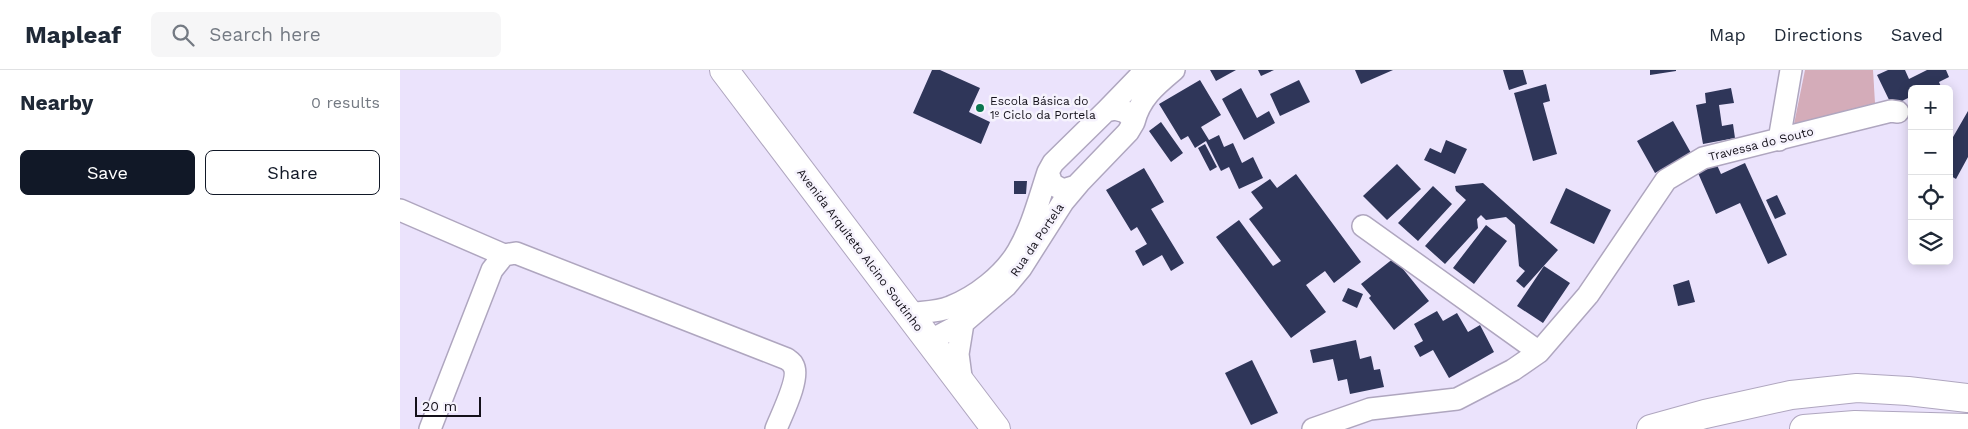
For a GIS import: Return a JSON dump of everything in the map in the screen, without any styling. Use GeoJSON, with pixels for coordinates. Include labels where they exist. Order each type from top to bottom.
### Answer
{"type":"FeatureCollection","features":[{"type":"Feature","properties":{"kind":"main road","name":"Avenida Arquiteto Alcino Soutinho"},"geometry":{"type":"LineString","coordinates":[[724,70],[996,429]]}},
{"type":"Feature","properties":{"kind":"main road"},"geometry":{"type":"LineString","coordinates":[[1651,429],[1705,414],[1791,395],[1857,388],[1908,391],[1968,398]]}},
{"type":"Feature","properties":{"kind":"main road"},"geometry":{"type":"LineString","coordinates":[[1804,429],[1855,425],[1968,428]]}},
{"type":"Feature","properties":{"kind":"street","name":"Rua da Portela"},"geometry":{"type":"LineString","coordinates":[[908,314],[948,308],[973,297],[1001,272],[1021,244],[1033,218],[1053,162],[1106,112],[1138,78],[1150,70]]}},
{"type":"Feature","properties":{"kind":"street","name":"Rua da Portela"},"geometry":{"type":"LineString","coordinates":[[1048,172],[1052,184],[1063,190],[1076,186],[1128,132],[1134,122],[1141,102],[1155,86],[1174,70]]}},
{"type":"Feature","properties":{"kind":"street"},"geometry":{"type":"LineString","coordinates":[[1779,140],[1791,70]]}},
{"type":"Feature","properties":{"kind":"street"},"geometry":{"type":"LineString","coordinates":[[1106,112],[1114,108],[1126,112],[1134,122]]}},
{"type":"Feature","properties":{"kind":"street","name":"Travessa do Souto"},"geometry":{"type":"LineString","coordinates":[[1313,429],[1370,409],[1457,400],[1514,370],[1539,352],[1588,295],[1666,180],[1704,158],[1891,112],[1898,112]]}},
{"type":"Feature","properties":{"kind":"street","name":"Rua da Portela"},"geometry":{"type":"LineString","coordinates":[[929,341],[963,323],[1006,286],[1022,268],[1063,202],[1087,175]]}},
{"type":"Feature","properties":{"kind":"street"},"geometry":{"type":"LineString","coordinates":[[400,210],[504,255],[516,253],[787,359],[793,364],[795,374],[776,429]]}},
{"type":"Feature","properties":{"kind":"street"},"geometry":{"type":"LineString","coordinates":[[1363,226],[1539,352]]}},
{"type":"Feature","properties":{"kind":"street"},"geometry":{"type":"LineString","coordinates":[[430,429],[492,270],[504,255]]}},
{"type":"Feature","properties":{"kind":"street"},"geometry":{"type":"LineString","coordinates":[[962,384],[958,354],[963,323]]}},
{"type":"Feature","properties":{"kind":"shaded area"},"geometry":{"type":"Polygon","coordinates":[[[1805,70],[1873,70],[1875,103],[1794,124],[1805,70]]]}},
{"type":"Feature","properties":{"kind":"building"},"geometry":{"type":"Polygon","coordinates":[[[932,70],[940,70],[980,88],[969,112],[990,122],[981,144],[913,113],[932,70]]]}},
{"type":"Feature","properties":{"kind":"building"},"geometry":{"type":"Polygon","coordinates":[[[1210,70],[1236,70],[1216,81],[1210,70]]]}},
{"type":"Feature","properties":{"kind":"building"},"geometry":{"type":"Polygon","coordinates":[[[1258,70],[1274,70],[1261,76],[1258,70]]]}},
{"type":"Feature","properties":{"kind":"building"},"geometry":{"type":"Polygon","coordinates":[[[1355,70],[1393,70],[1361,84],[1355,70]]]}},
{"type":"Feature","properties":{"kind":"building"},"geometry":{"type":"Polygon","coordinates":[[[1503,70],[1523,70],[1527,84],[1509,90],[1503,70]]]}},
{"type":"Feature","properties":{"kind":"building"},"geometry":{"type":"Polygon","coordinates":[[[1650,70],[1676,70],[1676,71],[1650,75],[1650,70]]]}},
{"type":"Feature","properties":{"kind":"building"},"geometry":{"type":"Polygon","coordinates":[[[1888,70],[1905,70],[1909,79],[1927,70],[1946,70],[1949,77],[1939,82],[1940,85],[1908,85],[1908,98],[1892,106],[1877,75],[1888,70]]]}},
{"type":"Feature","properties":{"kind":"building"},"geometry":{"type":"Polygon","coordinates":[[[1200,80],[1221,115],[1201,127],[1209,140],[1219,135],[1224,147],[1233,143],[1242,163],[1253,157],[1263,178],[1239,189],[1229,167],[1221,171],[1206,141],[1195,148],[1188,136],[1181,140],[1159,104],[1200,80]]]}},
{"type":"Feature","properties":{"kind":"building"},"geometry":{"type":"Polygon","coordinates":[[[1299,80],[1310,102],[1280,116],[1270,94],[1299,80]]]}},
{"type":"Feature","properties":{"kind":"building"},"geometry":{"type":"Polygon","coordinates":[[[1546,84],[1550,101],[1543,103],[1557,154],[1533,161],[1514,93],[1546,84]]]}},
{"type":"Feature","properties":{"kind":"building"},"geometry":{"type":"Polygon","coordinates":[[[1241,88],[1257,118],[1269,111],[1275,123],[1244,140],[1222,99],[1241,88]]]}},
{"type":"Feature","properties":{"kind":"building"},"geometry":{"type":"Polygon","coordinates":[[[1731,88],[1734,103],[1719,105],[1722,126],[1733,124],[1735,138],[1703,144],[1696,105],[1706,103],[1705,93],[1731,88]]]}},
{"type":"Feature","properties":{"kind":"building"},"geometry":{"type":"Polygon","coordinates":[[[1968,111],[1968,157],[1956,179],[1953,177],[1953,137],[1968,111]]]}},
{"type":"Feature","properties":{"kind":"building"},"geometry":{"type":"Polygon","coordinates":[[[1673,121],[1691,153],[1655,173],[1637,141],[1673,121]]]}},
{"type":"Feature","properties":{"kind":"building"},"geometry":{"type":"Polygon","coordinates":[[[1161,122],[1183,153],[1171,162],[1149,131],[1161,122]]]}},
{"type":"Feature","properties":{"kind":"building"},"geometry":{"type":"Polygon","coordinates":[[[1446,140],[1467,149],[1455,174],[1424,160],[1430,148],[1441,153],[1446,140]]]}},
{"type":"Feature","properties":{"kind":"building"},"geometry":{"type":"Polygon","coordinates":[[[1205,144],[1217,167],[1210,171],[1198,148],[1205,144]]]}},
{"type":"Feature","properties":{"kind":"building"},"geometry":{"type":"Polygon","coordinates":[[[1745,163],[1787,255],[1768,264],[1740,203],[1716,214],[1698,173],[1717,165],[1721,174],[1745,163]]]}},
{"type":"Feature","properties":{"kind":"building"},"geometry":{"type":"Polygon","coordinates":[[[1397,164],[1421,189],[1387,220],[1363,196],[1397,164]]]}},
{"type":"Feature","properties":{"kind":"building"},"geometry":{"type":"Polygon","coordinates":[[[1144,168],[1164,202],[1151,209],[1184,263],[1171,271],[1162,255],[1143,266],[1135,251],[1147,244],[1137,227],[1131,231],[1106,190],[1144,168]]]}},
{"type":"Feature","properties":{"kind":"building"},"geometry":{"type":"Polygon","coordinates":[[[1296,174],[1361,262],[1334,283],[1325,271],[1306,285],[1326,312],[1291,338],[1216,237],[1239,220],[1273,266],[1281,261],[1249,219],[1263,208],[1251,192],[1270,179],[1277,188],[1296,174]]]}},
{"type":"Feature","properties":{"kind":"building"},"geometry":{"type":"Polygon","coordinates":[[[1014,181],[1027,181],[1026,194],[1014,194],[1014,181]]]}},
{"type":"Feature","properties":{"kind":"building"},"geometry":{"type":"Polygon","coordinates":[[[1483,183],[1558,250],[1524,288],[1516,281],[1525,271],[1519,266],[1515,225],[1506,217],[1486,220],[1481,215],[1477,219],[1478,228],[1445,264],[1425,246],[1466,200],[1456,191],[1455,186],[1483,183]]]}},
{"type":"Feature","properties":{"kind":"building"},"geometry":{"type":"Polygon","coordinates":[[[1433,186],[1452,204],[1418,241],[1398,223],[1433,186]]]}},
{"type":"Feature","properties":{"kind":"building"},"geometry":{"type":"Polygon","coordinates":[[[1566,188],[1611,210],[1594,244],[1550,223],[1566,188]]]}},
{"type":"Feature","properties":{"kind":"building"},"geometry":{"type":"Polygon","coordinates":[[[1777,195],[1786,214],[1775,219],[1766,200],[1777,195]]]}},
{"type":"Feature","properties":{"kind":"building"},"geometry":{"type":"Polygon","coordinates":[[[1486,225],[1507,241],[1474,284],[1453,268],[1486,225]]]}},
{"type":"Feature","properties":{"kind":"building"},"geometry":{"type":"Polygon","coordinates":[[[1394,258],[1429,301],[1394,330],[1369,298],[1371,296],[1361,284],[1394,258]]]}},
{"type":"Feature","properties":{"kind":"building"},"geometry":{"type":"Polygon","coordinates":[[[1544,266],[1570,283],[1543,323],[1517,306],[1544,266]]]}},
{"type":"Feature","properties":{"kind":"building"},"geometry":{"type":"Polygon","coordinates":[[[1689,280],[1695,302],[1678,306],[1673,285],[1689,280]]]}},
{"type":"Feature","properties":{"kind":"building"},"geometry":{"type":"Polygon","coordinates":[[[1348,288],[1363,294],[1357,308],[1342,301],[1348,288]]]}},
{"type":"Feature","properties":{"kind":"building"},"geometry":{"type":"Polygon","coordinates":[[[1437,311],[1443,321],[1457,313],[1468,332],[1480,325],[1494,352],[1449,378],[1433,350],[1420,357],[1414,346],[1423,341],[1414,324],[1437,311]]]}},
{"type":"Feature","properties":{"kind":"building"},"geometry":{"type":"Polygon","coordinates":[[[1356,340],[1360,359],[1371,356],[1374,370],[1380,369],[1384,387],[1350,394],[1347,379],[1338,381],[1333,359],[1313,363],[1310,350],[1356,340]]]}},
{"type":"Feature","properties":{"kind":"building"},"geometry":{"type":"Polygon","coordinates":[[[1252,360],[1278,413],[1251,425],[1225,373],[1252,360]]]}},
{"type":"Feature","properties":{"kind":"place","name":"Escola Básica do 1º Ciclo da Portela"},"geometry":{"type":"Point","coordinates":[980,108]}}]}
